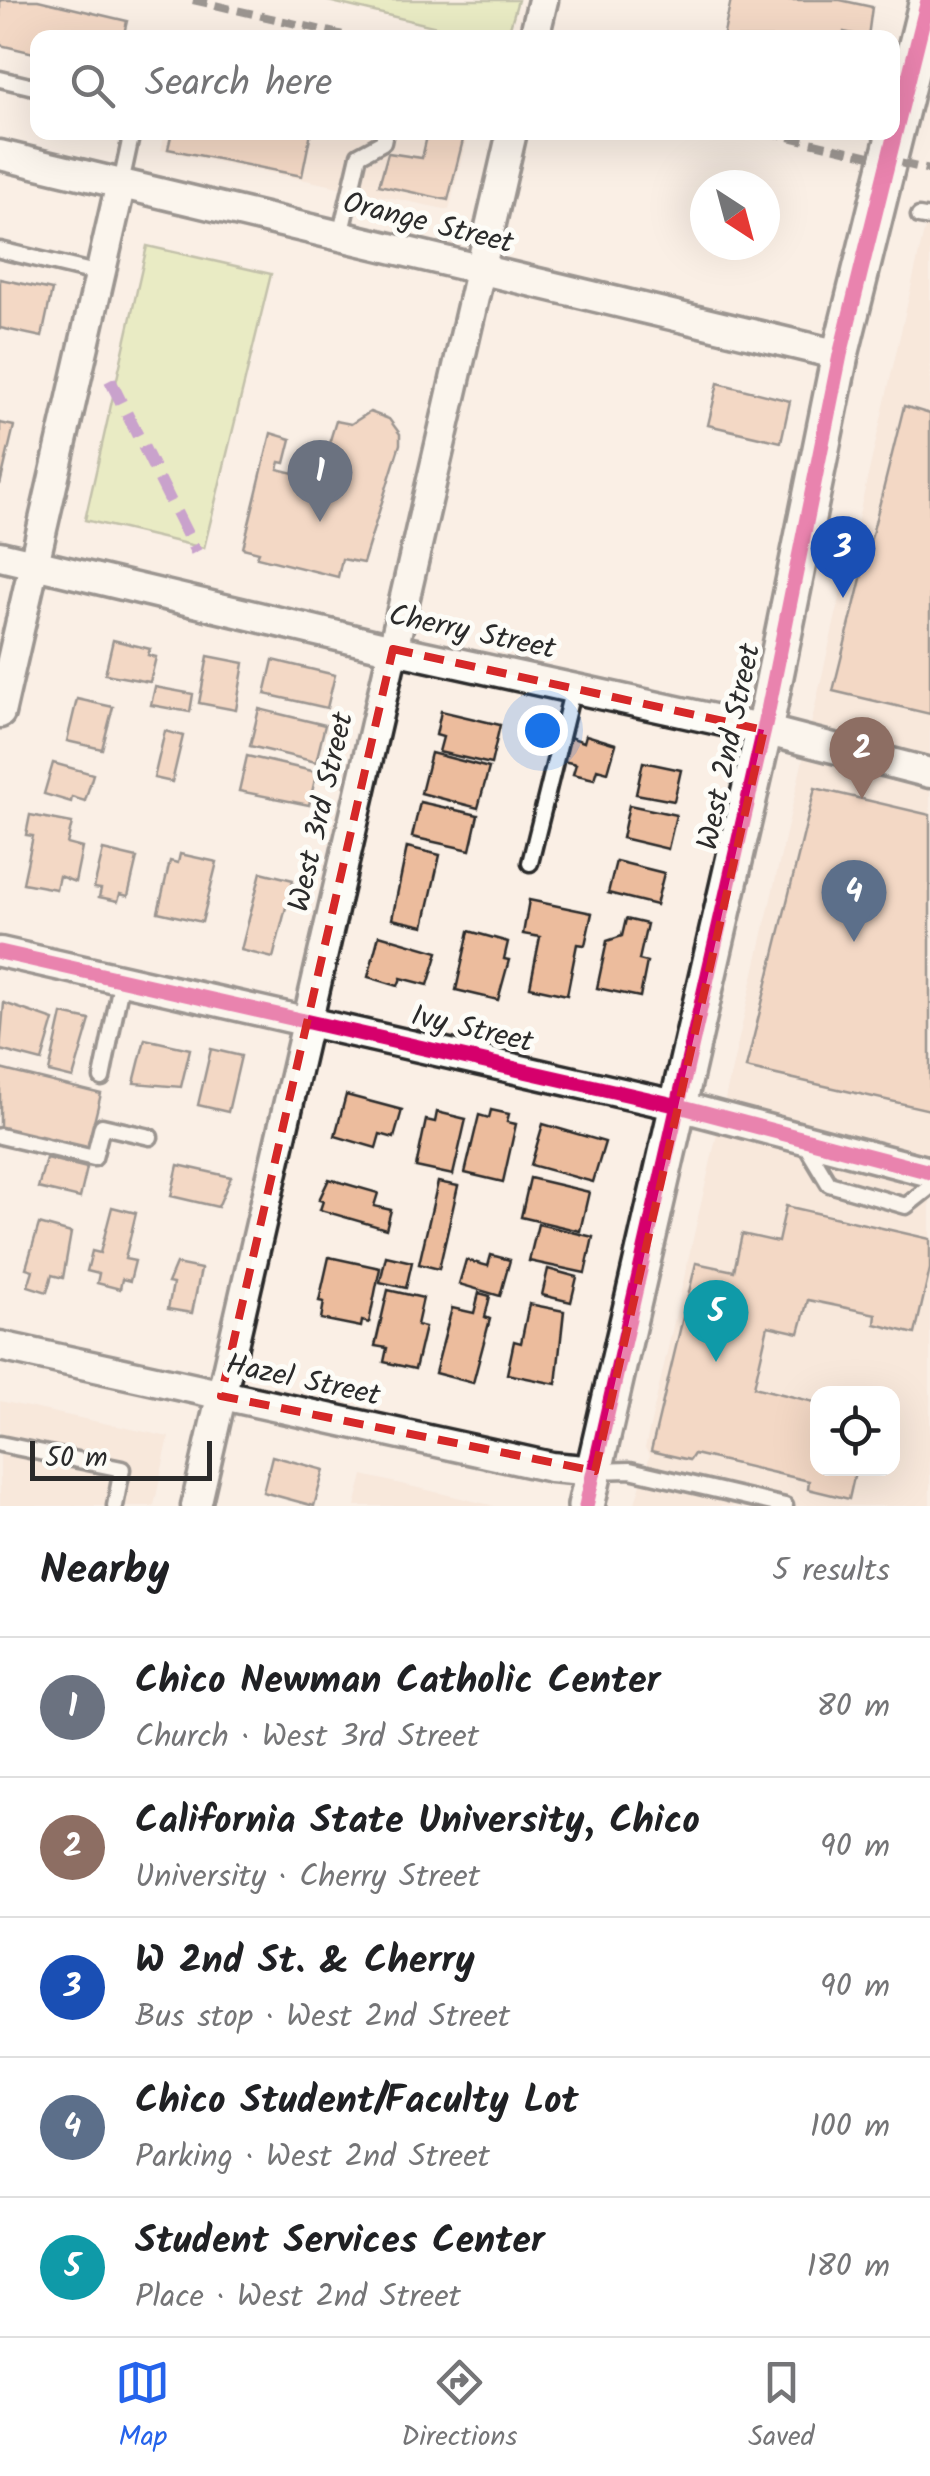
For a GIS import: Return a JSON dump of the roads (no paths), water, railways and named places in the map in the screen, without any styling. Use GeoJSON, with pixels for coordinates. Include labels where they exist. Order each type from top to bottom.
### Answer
{"type":"FeatureCollection","features":[{"type":"Feature","properties":{"kind":"street"},"geometry":{"type":"LineString","coordinates":[[536,30],[543,0]]}},
{"type":"Feature","properties":{"kind":"street","name":"West 2nd Street"},"geometry":{"type":"LineString","coordinates":[[900,113],[928,0]]}},
{"type":"Feature","properties":{"kind":"street","name":"West 3rd Street"},"geometry":{"type":"LineString","coordinates":[[196,1506],[510,140]]}},
{"type":"Feature","properties":{"kind":"street","name":"West 2nd Street"},"geometry":{"type":"LineString","coordinates":[[586,1506],[764,730],[840,355],[893,140]]}},
{"type":"Feature","properties":{"kind":"street","name":"Orange Street"},"geometry":{"type":"LineString","coordinates":[[0,156],[840,355]]}},
{"type":"Feature","properties":{"kind":"street"},"geometry":{"type":"LineString","coordinates":[[0,713],[122,183]]}},
{"type":"Feature","properties":{"kind":"street","name":"Cherry Street"},"geometry":{"type":"LineString","coordinates":[[0,556],[393,649],[764,730],[930,773]]}},
{"type":"Feature","properties":{"kind":"street","name":"Ivy Street"},"geometry":{"type":"LineString","coordinates":[[0,952],[679,1106],[930,1172]]}},
{"type":"Feature","properties":{"kind":"street","name":"Hazel Street"},"geometry":{"type":"LineString","coordinates":[[1,1353],[552,1467],[595,1470]]}},
{"type":"Feature","properties":{"kind":"lane"},"geometry":{"type":"LineString","coordinates":[[0,79],[30,86]]}},
{"type":"Feature","properties":{"kind":"lane"},"geometry":{"type":"LineString","coordinates":[[122,183],[130,140]]}},
{"type":"Feature","properties":{"kind":"lane"},"geometry":{"type":"LineString","coordinates":[[340,236],[359,155],[384,140]]}},
{"type":"Feature","properties":{"kind":"lane"},"geometry":{"type":"LineString","coordinates":[[0,250],[100,274]]}},
{"type":"Feature","properties":{"kind":"lane"},"geometry":{"type":"LineString","coordinates":[[530,863],[573,688]]}},
{"type":"Feature","properties":{"kind":"lane"},"geometry":{"type":"LineString","coordinates":[[102,1078],[122,980]]}},
{"type":"Feature","properties":{"kind":"lane"},"geometry":{"type":"LineString","coordinates":[[0,1136],[94,1158],[102,1126],[150,1138]]}},
{"type":"Feature","properties":{"kind":"lane"},"geometry":{"type":"LineString","coordinates":[[802,1138],[829,1184],[906,1206],[930,1186]]}},
{"type":"Feature","properties":{"kind":"lane"},"geometry":{"type":"LineString","coordinates":[[0,1444],[122,1468],[115,1506]]}},
{"type":"Feature","properties":{"kind":"lane"},"geometry":{"type":"LineString","coordinates":[[595,1470],[632,1470],[785,1506]]}},
{"type":"Feature","properties":{"kind":"railway"},"geometry":{"type":"LineString","coordinates":[[193,0],[322,30]]}},
{"type":"Feature","properties":{"kind":"railway"},"geometry":{"type":"LineString","coordinates":[[801,140],[930,170]]}},
{"type":"Feature","properties":{"kind":"place","name":"Chico Newman Catholic Center"},"geometry":{"type":"Point","coordinates":[320,522]}},
{"type":"Feature","properties":{"kind":"place","name":"W 2nd St. & Cherry"},"geometry":{"type":"Point","coordinates":[843,598]}},
{"type":"Feature","properties":{"kind":"place","name":"California State University, Chico"},"geometry":{"type":"Point","coordinates":[862,799]}},
{"type":"Feature","properties":{"kind":"place","name":"Chico Student/Faculty Lot"},"geometry":{"type":"Point","coordinates":[854,942]}},
{"type":"Feature","properties":{"kind":"place","name":"Student Services Center"},"geometry":{"type":"Point","coordinates":[716,1362]}}]}
